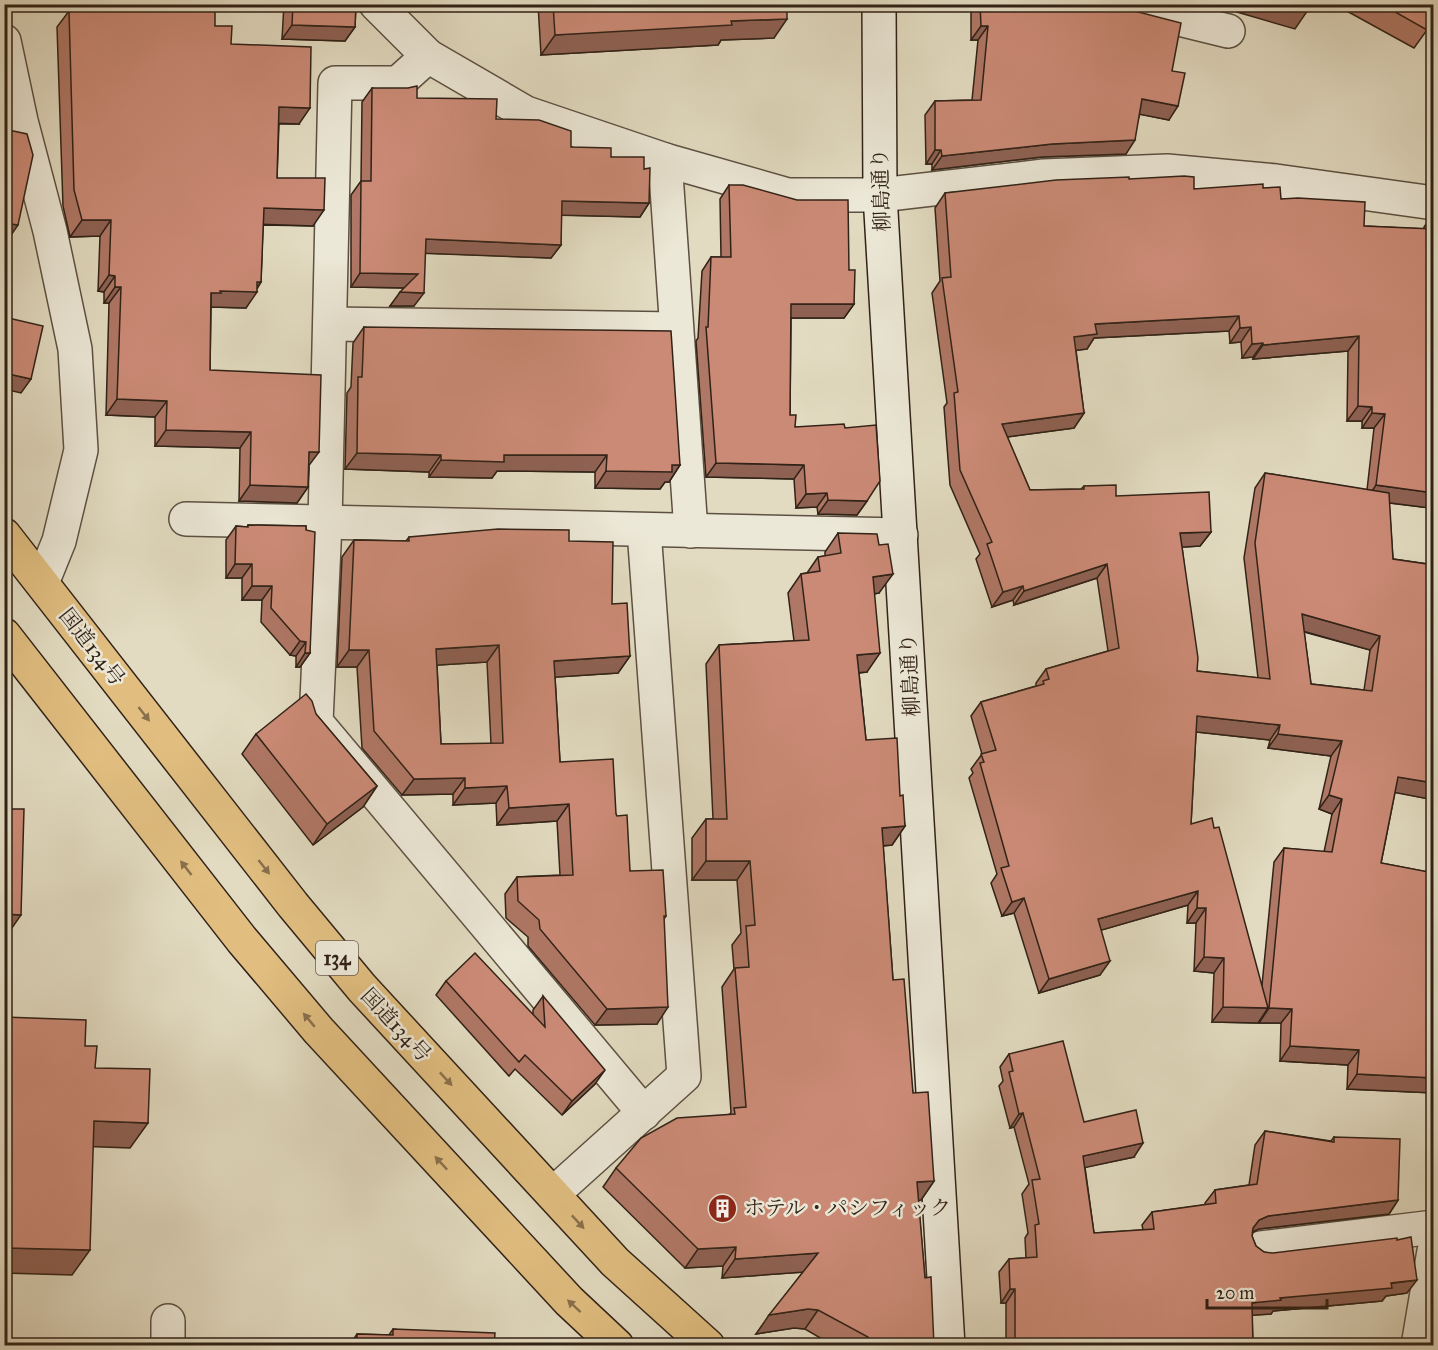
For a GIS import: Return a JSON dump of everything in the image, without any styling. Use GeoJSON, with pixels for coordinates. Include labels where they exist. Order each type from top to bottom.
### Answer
{"type":"FeatureCollection","features":[{"type":"Feature","properties":{"kind":"highway","name":"国道134号"},"geometry":{"type":"LineString","coordinates":[[4,535],[294,905],[362,988],[615,1262],[708,1346]]}},
{"type":"Feature","properties":{"kind":"highway"},"geometry":{"type":"LineString","coordinates":[[4,634],[242,940],[319,1031],[569,1301],[617,1346]]}},
{"type":"Feature","properties":{"kind":"street"},"geometry":{"type":"LineString","coordinates":[[376,4],[428,57],[526,113],[665,160],[788,195],[880,195],[1044,176],[1167,171],[1276,181],[1434,203]]}},
{"type":"Feature","properties":{"kind":"street","name":"柳島通り"},"geometry":{"type":"LineString","coordinates":[[879,4],[880,195],[948,1346]]}},
{"type":"Feature","properties":{"kind":"street"},"geometry":{"type":"LineString","coordinates":[[1118,4],[1228,31]]}},
{"type":"Feature","properties":{"kind":"street"},"geometry":{"type":"LineString","coordinates":[[4,41],[21,121],[51,231],[75,349],[81,450],[59,541],[42,583]]}},
{"type":"Feature","properties":{"kind":"street"},"geometry":{"type":"LineString","coordinates":[[428,57],[398,82],[334,83],[325,523],[316,722],[644,1113]]}},
{"type":"Feature","properties":{"kind":"street"},"geometry":{"type":"LineString","coordinates":[[665,160],[691,531]]}},
{"type":"Feature","properties":{"kind":"street"},"geometry":{"type":"LineString","coordinates":[[330,324],[676,328]]}},
{"type":"Feature","properties":{"kind":"street"},"geometry":{"type":"LineString","coordinates":[[186,519],[901,535]]}},
{"type":"Feature","properties":{"kind":"street"},"geometry":{"type":"LineString","coordinates":[[552,1194],[684,1076],[644,530]]}},
{"type":"Feature","properties":{"kind":"street"},"geometry":{"type":"LineString","coordinates":[[1261,1248],[1434,1227]]}},
{"type":"Feature","properties":{"kind":"street"},"geometry":{"type":"LineString","coordinates":[[1418,1346],[1434,1251]]}},
{"type":"Feature","properties":{"kind":"building"},"geometry":{"type":"Polygon","coordinates":[[[293,4],[356,4],[355,27],[292,25],[293,4]]]}},
{"type":"Feature","properties":{"kind":"building"},"geometry":{"type":"Polygon","coordinates":[[[553,4],[787,4],[787,19],[731,21],[732,25],[555,35],[553,4]]]}},
{"type":"Feature","properties":{"kind":"building"},"geometry":{"type":"Polygon","coordinates":[[[980,4],[1116,4],[1123,8],[1181,23],[1172,71],[1185,73],[1178,106],[1142,99],[1135,140],[1052,144],[942,156],[941,150],[935,150],[935,101],[981,100],[988,26],[981,26],[980,4]]]}},
{"type":"Feature","properties":{"kind":"building"},"geometry":{"type":"Polygon","coordinates":[[[1288,4],[1310,4],[1308,10],[1288,4]]]}},
{"type":"Feature","properties":{"kind":"building"},"geometry":{"type":"Polygon","coordinates":[[[1381,4],[1434,4],[1434,18],[1427,30],[1381,4]]]}},
{"type":"Feature","properties":{"kind":"building"},"geometry":{"type":"Polygon","coordinates":[[[215,8],[215,26],[232,26],[231,44],[311,47],[310,108],[279,107],[277,178],[325,178],[324,210],[264,208],[261,282],[257,282],[257,292],[220,291],[221,293],[211,293],[210,370],[321,375],[319,452],[309,452],[308,487],[250,485],[251,432],[166,430],[167,401],[117,399],[121,287],[115,287],[115,276],[109,275],[111,220],[82,220],[74,190],[69,11],[215,8]]]}},
{"type":"Feature","properties":{"kind":"building"},"geometry":{"type":"Polygon","coordinates":[[[417,86],[417,98],[497,99],[496,119],[539,120],[571,131],[571,147],[611,148],[611,157],[644,157],[644,169],[650,168],[649,203],[562,201],[561,245],[426,239],[424,293],[400,292],[418,274],[360,273],[361,181],[371,181],[372,88],[417,86]]]}},
{"type":"Feature","properties":{"kind":"building"},"geometry":{"type":"Polygon","coordinates":[[[4,129],[27,134],[33,155],[18,225],[4,223],[4,129]]]}},
{"type":"Feature","properties":{"kind":"building"},"geometry":{"type":"Polygon","coordinates":[[[1129,177],[1129,179],[1194,177],[1194,189],[1263,184],[1263,188],[1280,187],[1281,199],[1365,202],[1364,226],[1434,229],[1434,493],[1376,485],[1385,414],[1372,413],[1372,407],[1358,406],[1359,336],[1263,345],[1263,343],[1252,344],[1251,327],[1240,328],[1239,316],[1095,324],[1097,334],[1074,337],[1084,413],[1002,424],[1030,490],[1084,489],[1084,486],[1116,485],[1116,496],[1209,492],[1211,532],[1180,533],[1198,658],[1197,671],[1270,679],[1255,543],[1265,473],[1389,493],[1393,559],[1434,565],[1434,783],[1398,777],[1381,863],[1434,873],[1434,1078],[1357,1074],[1359,1050],[1290,1046],[1292,1009],[1269,1008],[1284,848],[1332,852],[1342,799],[1329,795],[1342,741],[1278,734],[1280,725],[1197,716],[1191,824],[1212,818],[1214,828],[1219,827],[1268,1008],[1223,1007],[1224,958],[1204,957],[1206,908],[1197,908],[1198,891],[1098,919],[1110,961],[1049,979],[1024,898],[1012,902],[1001,868],[1009,866],[980,763],[984,762],[981,754],[996,750],[981,702],[1044,684],[1043,681],[1049,679],[1046,669],[1119,648],[1107,564],[1024,591],[1023,586],[1003,592],[987,544],[992,542],[960,470],[954,393],[958,392],[942,278],[951,277],[945,193],[1056,180],[1129,177]],[[1302,614],[1311,684],[1372,691],[1380,636],[1302,614]]]}},
{"type":"Feature","properties":{"kind":"building"},"geometry":{"type":"Polygon","coordinates":[[[729,185],[743,185],[797,200],[848,200],[849,270],[855,270],[854,304],[791,304],[790,415],[796,415],[795,427],[844,424],[845,428],[876,425],[880,481],[867,501],[828,500],[827,493],[806,494],[804,465],[716,463],[706,327],[708,327],[711,257],[731,257],[729,185]]]}},
{"type":"Feature","properties":{"kind":"building"},"geometry":{"type":"Polygon","coordinates":[[[4,317],[43,326],[31,379],[4,373],[4,317]]]}},
{"type":"Feature","properties":{"kind":"building"},"geometry":{"type":"Polygon","coordinates":[[[364,327],[671,331],[680,465],[672,465],[672,472],[606,471],[607,455],[504,455],[504,462],[441,460],[441,455],[357,453],[358,377],[362,377],[364,327]]]}},
{"type":"Feature","properties":{"kind":"building"},"geometry":{"type":"Polygon","coordinates":[[[248,525],[306,526],[306,530],[315,532],[310,653],[305,653],[306,642],[300,641],[271,608],[272,586],[252,586],[252,564],[235,564],[236,526],[248,527],[248,525]]]}},
{"type":"Feature","properties":{"kind":"building"},"geometry":{"type":"Polygon","coordinates":[[[498,529],[569,530],[569,541],[613,542],[612,604],[627,603],[630,656],[554,661],[560,762],[613,759],[616,814],[617,816],[627,815],[630,871],[663,870],[668,1007],[607,1009],[540,929],[539,920],[518,901],[517,877],[573,875],[569,804],[509,808],[507,786],[465,788],[465,778],[414,779],[374,731],[369,650],[349,650],[354,540],[409,541],[409,537],[498,529]],[[499,645],[436,649],[441,744],[503,743],[499,645]]]}},
{"type":"Feature","properties":{"kind":"building"},"geometry":{"type":"Polygon","coordinates":[[[838,533],[877,534],[879,545],[888,544],[893,574],[873,577],[880,653],[857,655],[866,740],[897,738],[900,796],[903,795],[905,826],[882,828],[893,980],[904,979],[913,1093],[928,1092],[934,1181],[917,1182],[925,1278],[931,1277],[934,1346],[870,1346],[868,1337],[818,1310],[808,1309],[769,1315],[818,1253],[735,1259],[736,1247],[698,1249],[616,1168],[641,1138],[677,1118],[735,1114],[734,1108],[746,1107],[735,968],[749,967],[746,926],[755,925],[750,861],[706,861],[706,819],[727,819],[719,645],[809,640],[801,574],[820,571],[818,557],[841,553],[838,533]]]}},
{"type":"Feature","properties":{"kind":"building"},"geometry":{"type":"Polygon","coordinates":[[[306,694],[312,701],[316,714],[377,786],[327,824],[256,734],[306,694]]]}},
{"type":"Feature","properties":{"kind":"building"},"geometry":{"type":"Polygon","coordinates":[[[4,809],[24,809],[21,915],[4,914],[4,809]]]}},
{"type":"Feature","properties":{"kind":"building"},"geometry":{"type":"Polygon","coordinates":[[[475,953],[545,1027],[543,996],[605,1070],[572,1101],[525,1055],[519,1062],[446,981],[475,953]]]}},
{"type":"Feature","properties":{"kind":"building"},"geometry":{"type":"Polygon","coordinates":[[[4,1017],[86,1020],[85,1046],[97,1046],[95,1068],[150,1069],[148,1123],[94,1121],[90,1250],[7,1248],[8,1252],[4,1252],[4,1017]]]}},
{"type":"Feature","properties":{"kind":"building"},"geometry":{"type":"Polygon","coordinates":[[[1063,1041],[1084,1122],[1136,1110],[1143,1143],[1083,1156],[1094,1233],[1154,1229],[1152,1212],[1216,1203],[1215,1190],[1257,1184],[1265,1131],[1334,1142],[1334,1137],[1400,1139],[1398,1200],[1268,1216],[1259,1220],[1253,1228],[1252,1236],[1256,1246],[1264,1252],[1273,1253],[1411,1237],[1417,1280],[1391,1283],[1392,1288],[1280,1298],[1281,1300],[1252,1303],[1253,1346],[1015,1346],[1015,1289],[1010,1289],[1009,1259],[1037,1257],[1035,1225],[1039,1224],[1032,1180],[1040,1179],[1023,1113],[1019,1114],[1009,1072],[1013,1071],[1009,1054],[1063,1041]]]}},
{"type":"Feature","properties":{"kind":"building"},"geometry":{"type":"Polygon","coordinates":[[[393,1329],[495,1333],[494,1346],[357,1346],[357,1334],[393,1335],[393,1329]]]}},
{"type":"Feature","properties":{"kind":"place","name":"ホテル・パシフィック"},"geometry":{"type":"Point","coordinates":[723,1208]}}]}
